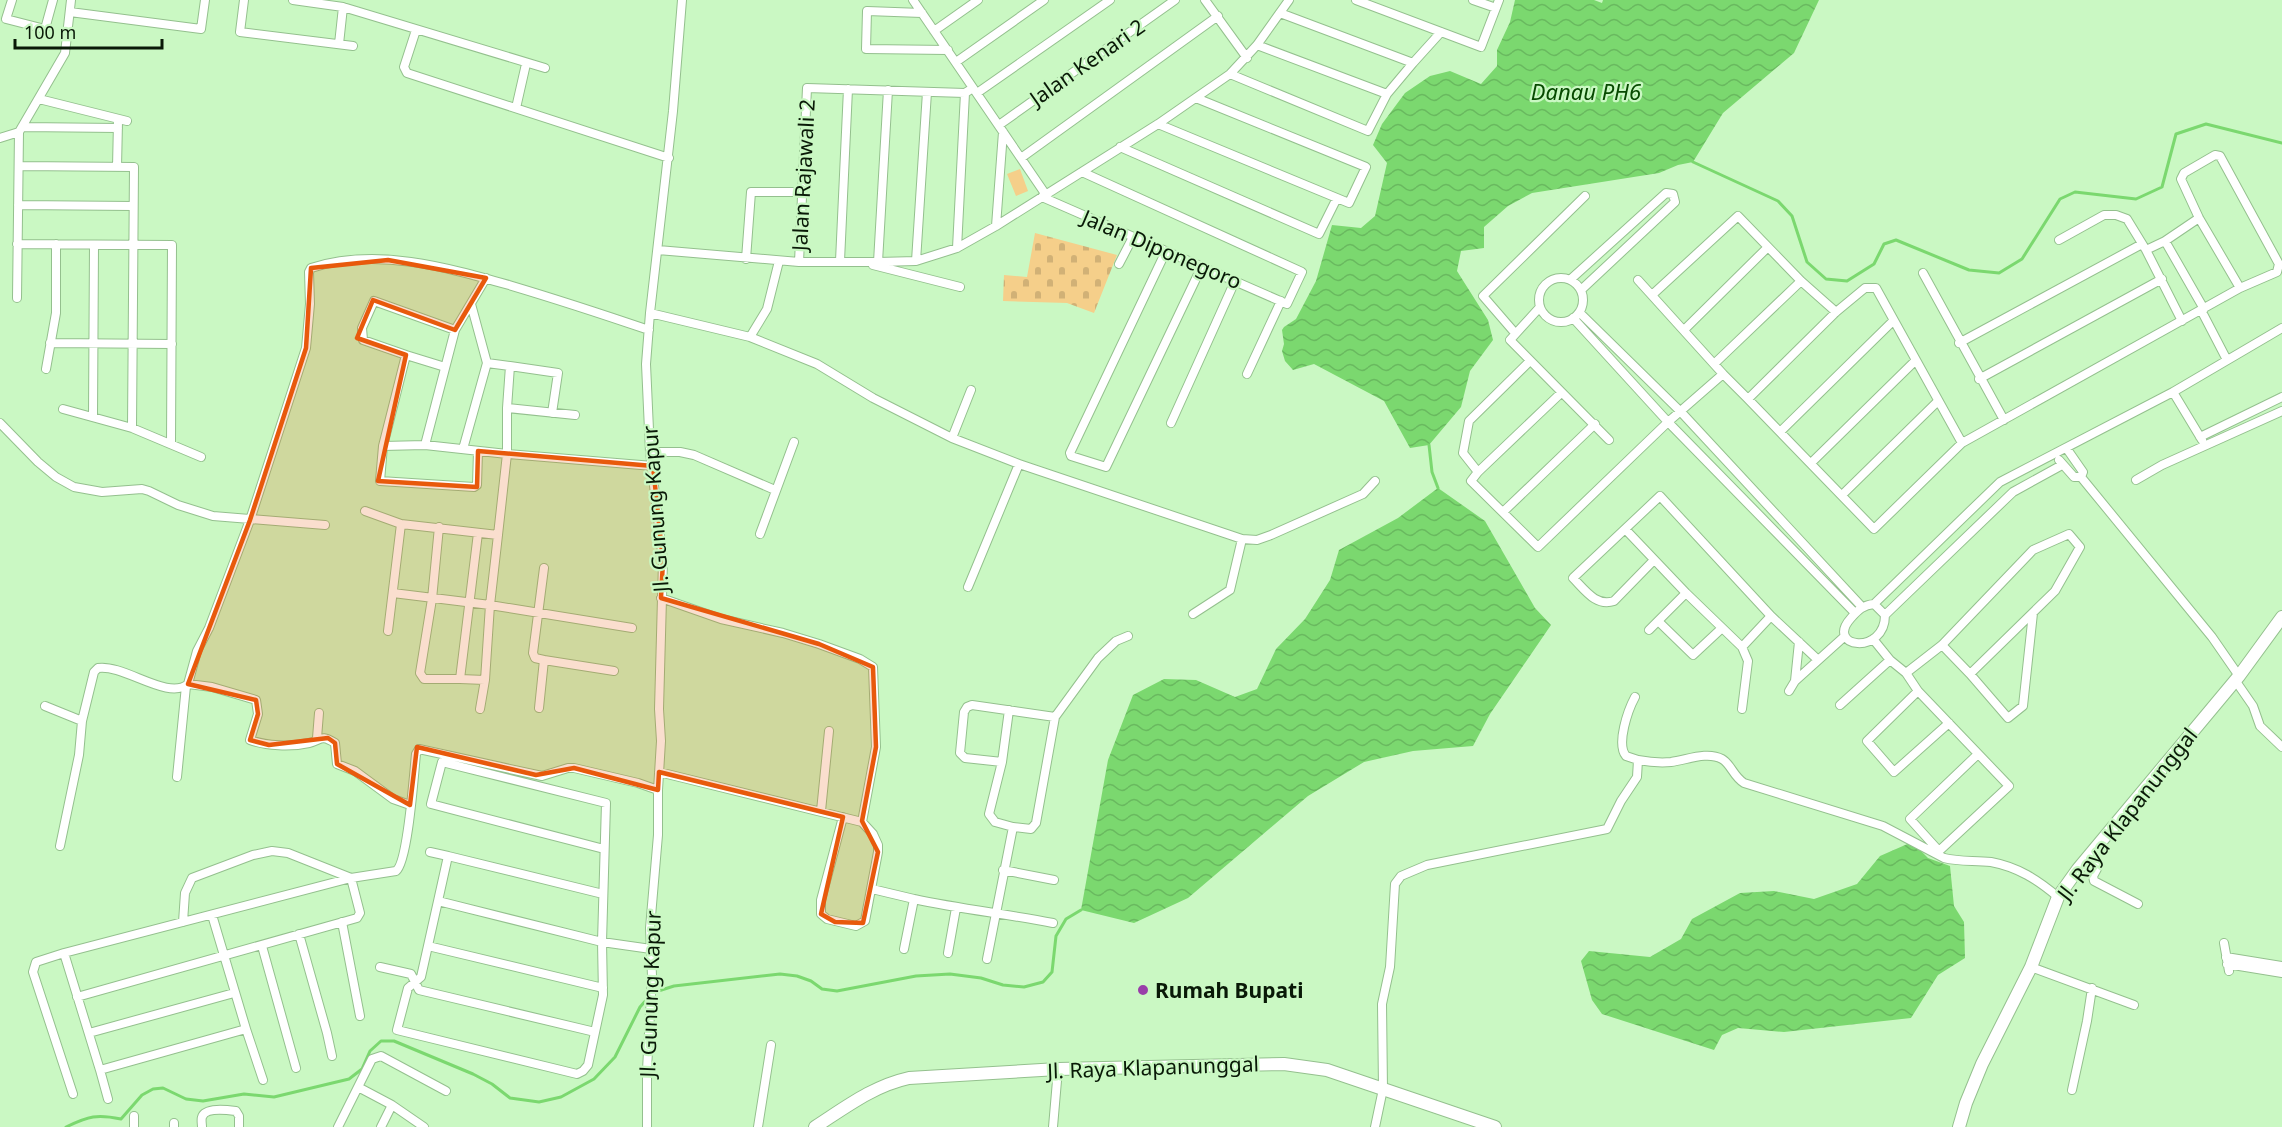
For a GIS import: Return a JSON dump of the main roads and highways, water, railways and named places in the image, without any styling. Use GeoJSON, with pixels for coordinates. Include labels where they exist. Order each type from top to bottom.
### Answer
{"type":"FeatureCollection","features":[{"type":"Feature","properties":{"kind":"water","name":"Danau PH6"},"geometry":{"type":"Polygon","coordinates":[[[1515,0],[1594,0],[1602,3],[1603,0],[1819,0],[1794,53],[1723,113],[1693,162],[1659,173],[1532,193],[1508,206],[1484,227],[1484,248],[1461,251],[1457,271],[1488,320],[1493,340],[1470,371],[1461,407],[1429,445],[1410,448],[1384,401],[1314,364],[1293,370],[1285,361],[1282,351],[1284,344],[1282,330],[1296,319],[1316,281],[1332,225],[1361,228],[1375,216],[1387,163],[1373,145],[1382,124],[1405,93],[1430,76],[1450,71],[1481,84],[1497,66],[1497,50],[1510,22],[1515,0]]]}},
{"type":"Feature","properties":{"kind":"water"},"geometry":{"type":"Polygon","coordinates":[[[1438,488],[1485,521],[1535,608],[1551,625],[1490,714],[1473,746],[1413,751],[1364,762],[1308,796],[1188,898],[1134,923],[1081,910],[1108,760],[1133,695],[1164,679],[1196,680],[1235,697],[1257,689],[1276,649],[1305,619],[1330,580],[1339,550],[1398,518],[1438,488]]]}},
{"type":"Feature","properties":{"kind":"water"},"geometry":{"type":"Polygon","coordinates":[[[1912,842],[1928,858],[1950,866],[1954,906],[1964,922],[1965,958],[1938,975],[1911,1018],[1784,1032],[1738,1028],[1722,1035],[1714,1050],[1602,1014],[1592,1000],[1581,961],[1589,951],[1650,957],[1681,939],[1692,919],[1740,893],[1774,891],[1814,899],[1857,884],[1880,856],[1912,842]]]}},
{"type":"Feature","properties":{"kind":"waterway"},"geometry":{"type":"LineString","coordinates":[[1693,162],[1778,201],[1792,216],[1807,262],[1826,279],[1847,281],[1874,264],[1884,244],[1896,240],[1969,270],[1999,273],[2022,259],[2060,199],[2075,192],[2136,199],[2162,187],[2176,134],[2206,124],[2282,143]]}},
{"type":"Feature","properties":{"kind":"waterway"},"geometry":{"type":"LineString","coordinates":[[1429,445],[1432,472],[1438,488]]}},
{"type":"Feature","properties":{"kind":"waterway"},"geometry":{"type":"LineString","coordinates":[[652,993],[674,986],[780,974],[797,976],[811,981],[822,989],[837,991],[916,976],[950,974],[1024,987],[1043,982],[1052,972],[1056,936],[1066,919],[1081,910]]}},
{"type":"Feature","properties":{"kind":"waterway"},"geometry":{"type":"LineString","coordinates":[[66,1127],[93,1117],[121,1119],[142,1095],[153,1089],[163,1088],[186,1099],[203,1101],[244,1094],[274,1097],[349,1079],[362,1069],[370,1051],[381,1041],[394,1041],[473,1074],[492,1084],[510,1098],[539,1102],[561,1097],[594,1079],[615,1057],[640,1007],[648,998]]}},
{"type":"Feature","properties":{"kind":"place","name":"Rumah Bupati"},"geometry":{"type":"Point","coordinates":[1143,990]}}]}
